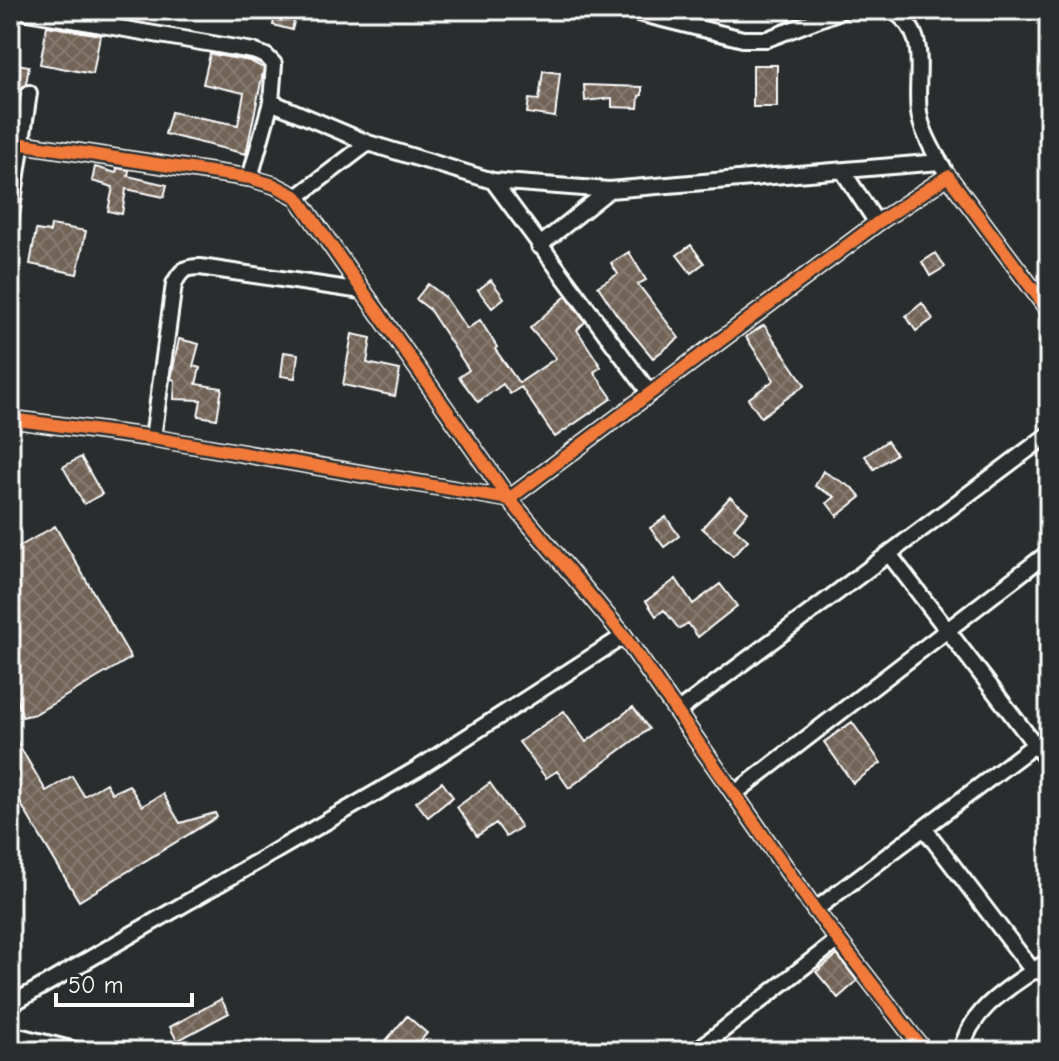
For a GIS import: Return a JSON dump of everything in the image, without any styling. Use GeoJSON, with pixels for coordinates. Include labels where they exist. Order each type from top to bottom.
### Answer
{"type":"FeatureCollection","features":[{"type":"Feature","properties":{"kind":"street"},"geometry":{"type":"LineString","coordinates":[[15,10],[253,51],[266,56],[274,64],[271,102],[250,178]]}},
{"type":"Feature","properties":{"kind":"street"},"geometry":{"type":"LineString","coordinates":[[626,10],[743,39],[767,39],[843,10]]}},
{"type":"Feature","properties":{"kind":"street"},"geometry":{"type":"LineString","coordinates":[[892,10],[911,26],[920,44],[919,116],[940,162],[1049,311]]}},
{"type":"Feature","properties":{"kind":"street"},"geometry":{"type":"LineString","coordinates":[[10,222],[16,143],[29,93]]}},
{"type":"Feature","properties":{"kind":"street"},"geometry":{"type":"LineString","coordinates":[[271,102],[368,143],[493,181],[609,190],[844,173],[940,162]]}},
{"type":"Feature","properties":{"kind":"street"},"geometry":{"type":"LineString","coordinates":[[16,143],[250,178],[274,185],[297,197],[509,499],[624,636],[815,910],[924,1051]]}},
{"type":"Feature","properties":{"kind":"street"},"geometry":{"type":"LineString","coordinates":[[297,197],[368,143]]}},
{"type":"Feature","properties":{"kind":"street"},"geometry":{"type":"LineString","coordinates":[[844,173],[877,223]]}},
{"type":"Feature","properties":{"kind":"street"},"geometry":{"type":"LineString","coordinates":[[10,419],[153,438],[509,499],[877,223],[948,176]]}},
{"type":"Feature","properties":{"kind":"street"},"geometry":{"type":"LineString","coordinates":[[493,181],[649,392]]}},
{"type":"Feature","properties":{"kind":"street"},"geometry":{"type":"LineString","coordinates":[[539,246],[609,190]]}},
{"type":"Feature","properties":{"kind":"street"},"geometry":{"type":"LineString","coordinates":[[153,438],[174,284],[180,272],[188,267],[200,267],[362,291]]}},
{"type":"Feature","properties":{"kind":"street"},"geometry":{"type":"LineString","coordinates":[[677,712],[1049,434]]}},
{"type":"Feature","properties":{"kind":"street"},"geometry":{"type":"LineString","coordinates":[[734,794],[1049,552]]}},
{"type":"Feature","properties":{"kind":"street"},"geometry":{"type":"LineString","coordinates":[[889,554],[1049,763]]}},
{"type":"Feature","properties":{"kind":"street"},"geometry":{"type":"LineString","coordinates":[[10,1005],[417,769],[624,636]]}},
{"type":"Feature","properties":{"kind":"street"},"geometry":{"type":"LineString","coordinates":[[815,910],[1049,734]]}},
{"type":"Feature","properties":{"kind":"street"},"geometry":{"type":"LineString","coordinates":[[924,828],[1033,971],[1049,972]]}},
{"type":"Feature","properties":{"kind":"street"},"geometry":{"type":"LineString","coordinates":[[696,1051],[838,940]]}},
{"type":"Feature","properties":{"kind":"street"},"geometry":{"type":"LineString","coordinates":[[961,1051],[969,1025],[981,1009],[1049,960]]}},
{"type":"Feature","properties":{"kind":"street"},"geometry":{"type":"LineString","coordinates":[[10,1034],[79,1051]]}},
{"type":"Feature","properties":{"kind":"street"},"geometry":{"type":"LineString","coordinates":[[10,1045],[22,1051]]}},
{"type":"Feature","properties":{"kind":"building"},"geometry":{"type":"Polygon","coordinates":[[[276,10],[297,10],[292,30],[273,25],[276,10]]]}},
{"type":"Feature","properties":{"kind":"building"},"geometry":{"type":"Polygon","coordinates":[[[47,26],[100,35],[93,74],[40,64],[47,26]]]}},
{"type":"Feature","properties":{"kind":"building"},"geometry":{"type":"Polygon","coordinates":[[[210,54],[250,61],[264,68],[246,154],[165,134],[171,112],[238,125],[244,93],[203,84],[210,54]]]}},
{"type":"Feature","properties":{"kind":"building"},"geometry":{"type":"Polygon","coordinates":[[[10,63],[29,66],[26,84],[19,92],[13,131],[10,131],[10,63]]]}},
{"type":"Feature","properties":{"kind":"building"},"geometry":{"type":"Polygon","coordinates":[[[753,65],[777,65],[777,107],[753,107],[753,65]]]}},
{"type":"Feature","properties":{"kind":"building"},"geometry":{"type":"Polygon","coordinates":[[[543,71],[560,73],[555,117],[527,113],[529,99],[539,100],[543,71]]]}},
{"type":"Feature","properties":{"kind":"building"},"geometry":{"type":"Polygon","coordinates":[[[584,85],[642,87],[642,95],[639,96],[638,108],[612,107],[612,98],[585,101],[584,85]]]}},
{"type":"Feature","properties":{"kind":"building"},"geometry":{"type":"Polygon","coordinates":[[[95,167],[116,173],[117,168],[129,170],[128,176],[167,185],[164,197],[126,189],[122,214],[108,211],[113,187],[92,181],[95,167]]]}},
{"type":"Feature","properties":{"kind":"building"},"geometry":{"type":"Polygon","coordinates":[[[51,225],[86,231],[77,274],[30,264],[36,230],[50,232],[51,225]]]}},
{"type":"Feature","properties":{"kind":"building"},"geometry":{"type":"Polygon","coordinates":[[[691,245],[704,263],[691,273],[677,255],[691,245]]]}},
{"type":"Feature","properties":{"kind":"building"},"geometry":{"type":"Polygon","coordinates":[[[629,252],[646,280],[638,284],[679,338],[653,358],[617,315],[598,286],[618,274],[611,263],[629,252]]]}},
{"type":"Feature","properties":{"kind":"building"},"geometry":{"type":"Polygon","coordinates":[[[936,253],[945,267],[930,276],[922,262],[936,253]]]}},
{"type":"Feature","properties":{"kind":"building"},"geometry":{"type":"Polygon","coordinates":[[[491,280],[504,298],[492,308],[478,290],[491,280]]]}},
{"type":"Feature","properties":{"kind":"building"},"geometry":{"type":"Polygon","coordinates":[[[428,284],[445,297],[467,329],[480,320],[497,347],[495,349],[519,383],[556,358],[530,328],[566,296],[585,322],[577,330],[601,367],[594,372],[612,398],[555,437],[521,387],[510,394],[503,384],[478,402],[459,377],[469,370],[429,309],[416,299],[428,284]]]}},
{"type":"Feature","properties":{"kind":"building"},"geometry":{"type":"Polygon","coordinates":[[[922,303],[933,319],[916,331],[906,316],[922,303]]]}},
{"type":"Feature","properties":{"kind":"building"},"geometry":{"type":"Polygon","coordinates":[[[764,325],[805,385],[761,417],[748,399],[774,380],[746,337],[764,325]]]}},
{"type":"Feature","properties":{"kind":"building"},"geometry":{"type":"Polygon","coordinates":[[[352,334],[371,338],[367,363],[400,370],[395,396],[343,385],[352,334]]]}},
{"type":"Feature","properties":{"kind":"building"},"geometry":{"type":"Polygon","coordinates":[[[179,339],[199,344],[193,366],[200,368],[196,384],[222,388],[217,419],[198,416],[201,400],[174,399],[175,380],[171,379],[179,339]]]}},
{"type":"Feature","properties":{"kind":"building"},"geometry":{"type":"Polygon","coordinates":[[[284,352],[298,354],[295,378],[281,376],[284,352]]]}},
{"type":"Feature","properties":{"kind":"building"},"geometry":{"type":"Polygon","coordinates":[[[887,441],[896,454],[874,469],[865,456],[887,441]]]}},
{"type":"Feature","properties":{"kind":"building"},"geometry":{"type":"Polygon","coordinates":[[[81,457],[102,494],[84,504],[63,467],[81,457]]]}},
{"type":"Feature","properties":{"kind":"building"},"geometry":{"type":"Polygon","coordinates":[[[823,471],[854,489],[861,497],[837,516],[827,503],[835,497],[815,486],[823,471]]]}},
{"type":"Feature","properties":{"kind":"building"},"geometry":{"type":"Polygon","coordinates":[[[730,497],[748,512],[734,528],[748,540],[733,556],[702,528],[730,497]]]}},
{"type":"Feature","properties":{"kind":"building"},"geometry":{"type":"Polygon","coordinates":[[[666,517],[679,536],[664,547],[650,528],[666,517]]]}},
{"type":"Feature","properties":{"kind":"building"},"geometry":{"type":"Polygon","coordinates":[[[55,526],[131,658],[35,714],[22,717],[10,671],[10,552],[55,526]]]}},
{"type":"Feature","properties":{"kind":"building"},"geometry":{"type":"Polygon","coordinates":[[[676,579],[693,604],[720,584],[737,606],[698,637],[688,623],[679,629],[664,610],[656,616],[646,601],[676,579]]]}},
{"type":"Feature","properties":{"kind":"building"},"geometry":{"type":"Polygon","coordinates":[[[633,707],[649,729],[569,788],[557,771],[546,778],[519,742],[564,711],[586,742],[633,707]]]}},
{"type":"Feature","properties":{"kind":"building"},"geometry":{"type":"Polygon","coordinates":[[[852,722],[881,763],[853,783],[824,742],[852,722]]]}},
{"type":"Feature","properties":{"kind":"building"},"geometry":{"type":"Polygon","coordinates":[[[10,730],[46,791],[72,776],[84,796],[106,783],[112,793],[129,785],[142,806],[163,794],[180,823],[215,813],[217,817],[79,901],[10,786],[10,730]]]}},
{"type":"Feature","properties":{"kind":"building"},"geometry":{"type":"Polygon","coordinates":[[[442,782],[453,797],[428,817],[416,802],[442,782]]]}},
{"type":"Feature","properties":{"kind":"building"},"geometry":{"type":"Polygon","coordinates":[[[490,783],[521,827],[506,837],[496,823],[477,836],[457,807],[490,783]]]}},
{"type":"Feature","properties":{"kind":"building"},"geometry":{"type":"Polygon","coordinates":[[[837,955],[857,981],[838,998],[816,972],[837,955]]]}},
{"type":"Feature","properties":{"kind":"building"},"geometry":{"type":"Polygon","coordinates":[[[221,999],[229,1013],[177,1041],[170,1027],[221,999]]]}},
{"type":"Feature","properties":{"kind":"building"},"geometry":{"type":"Polygon","coordinates":[[[407,1016],[427,1033],[412,1051],[377,1051],[407,1016]]]}},
{"type":"Feature","properties":{"kind":"cycle path"},"geometry":{"type":"LineString","coordinates":[[10,142],[250,178],[274,185],[297,197],[509,499],[877,223],[948,176],[1049,311]]}},
{"type":"Feature","properties":{"kind":"cycle path"},"geometry":{"type":"LineString","coordinates":[[10,419],[153,438],[509,499],[624,636],[815,910],[924,1051]]}}]}
